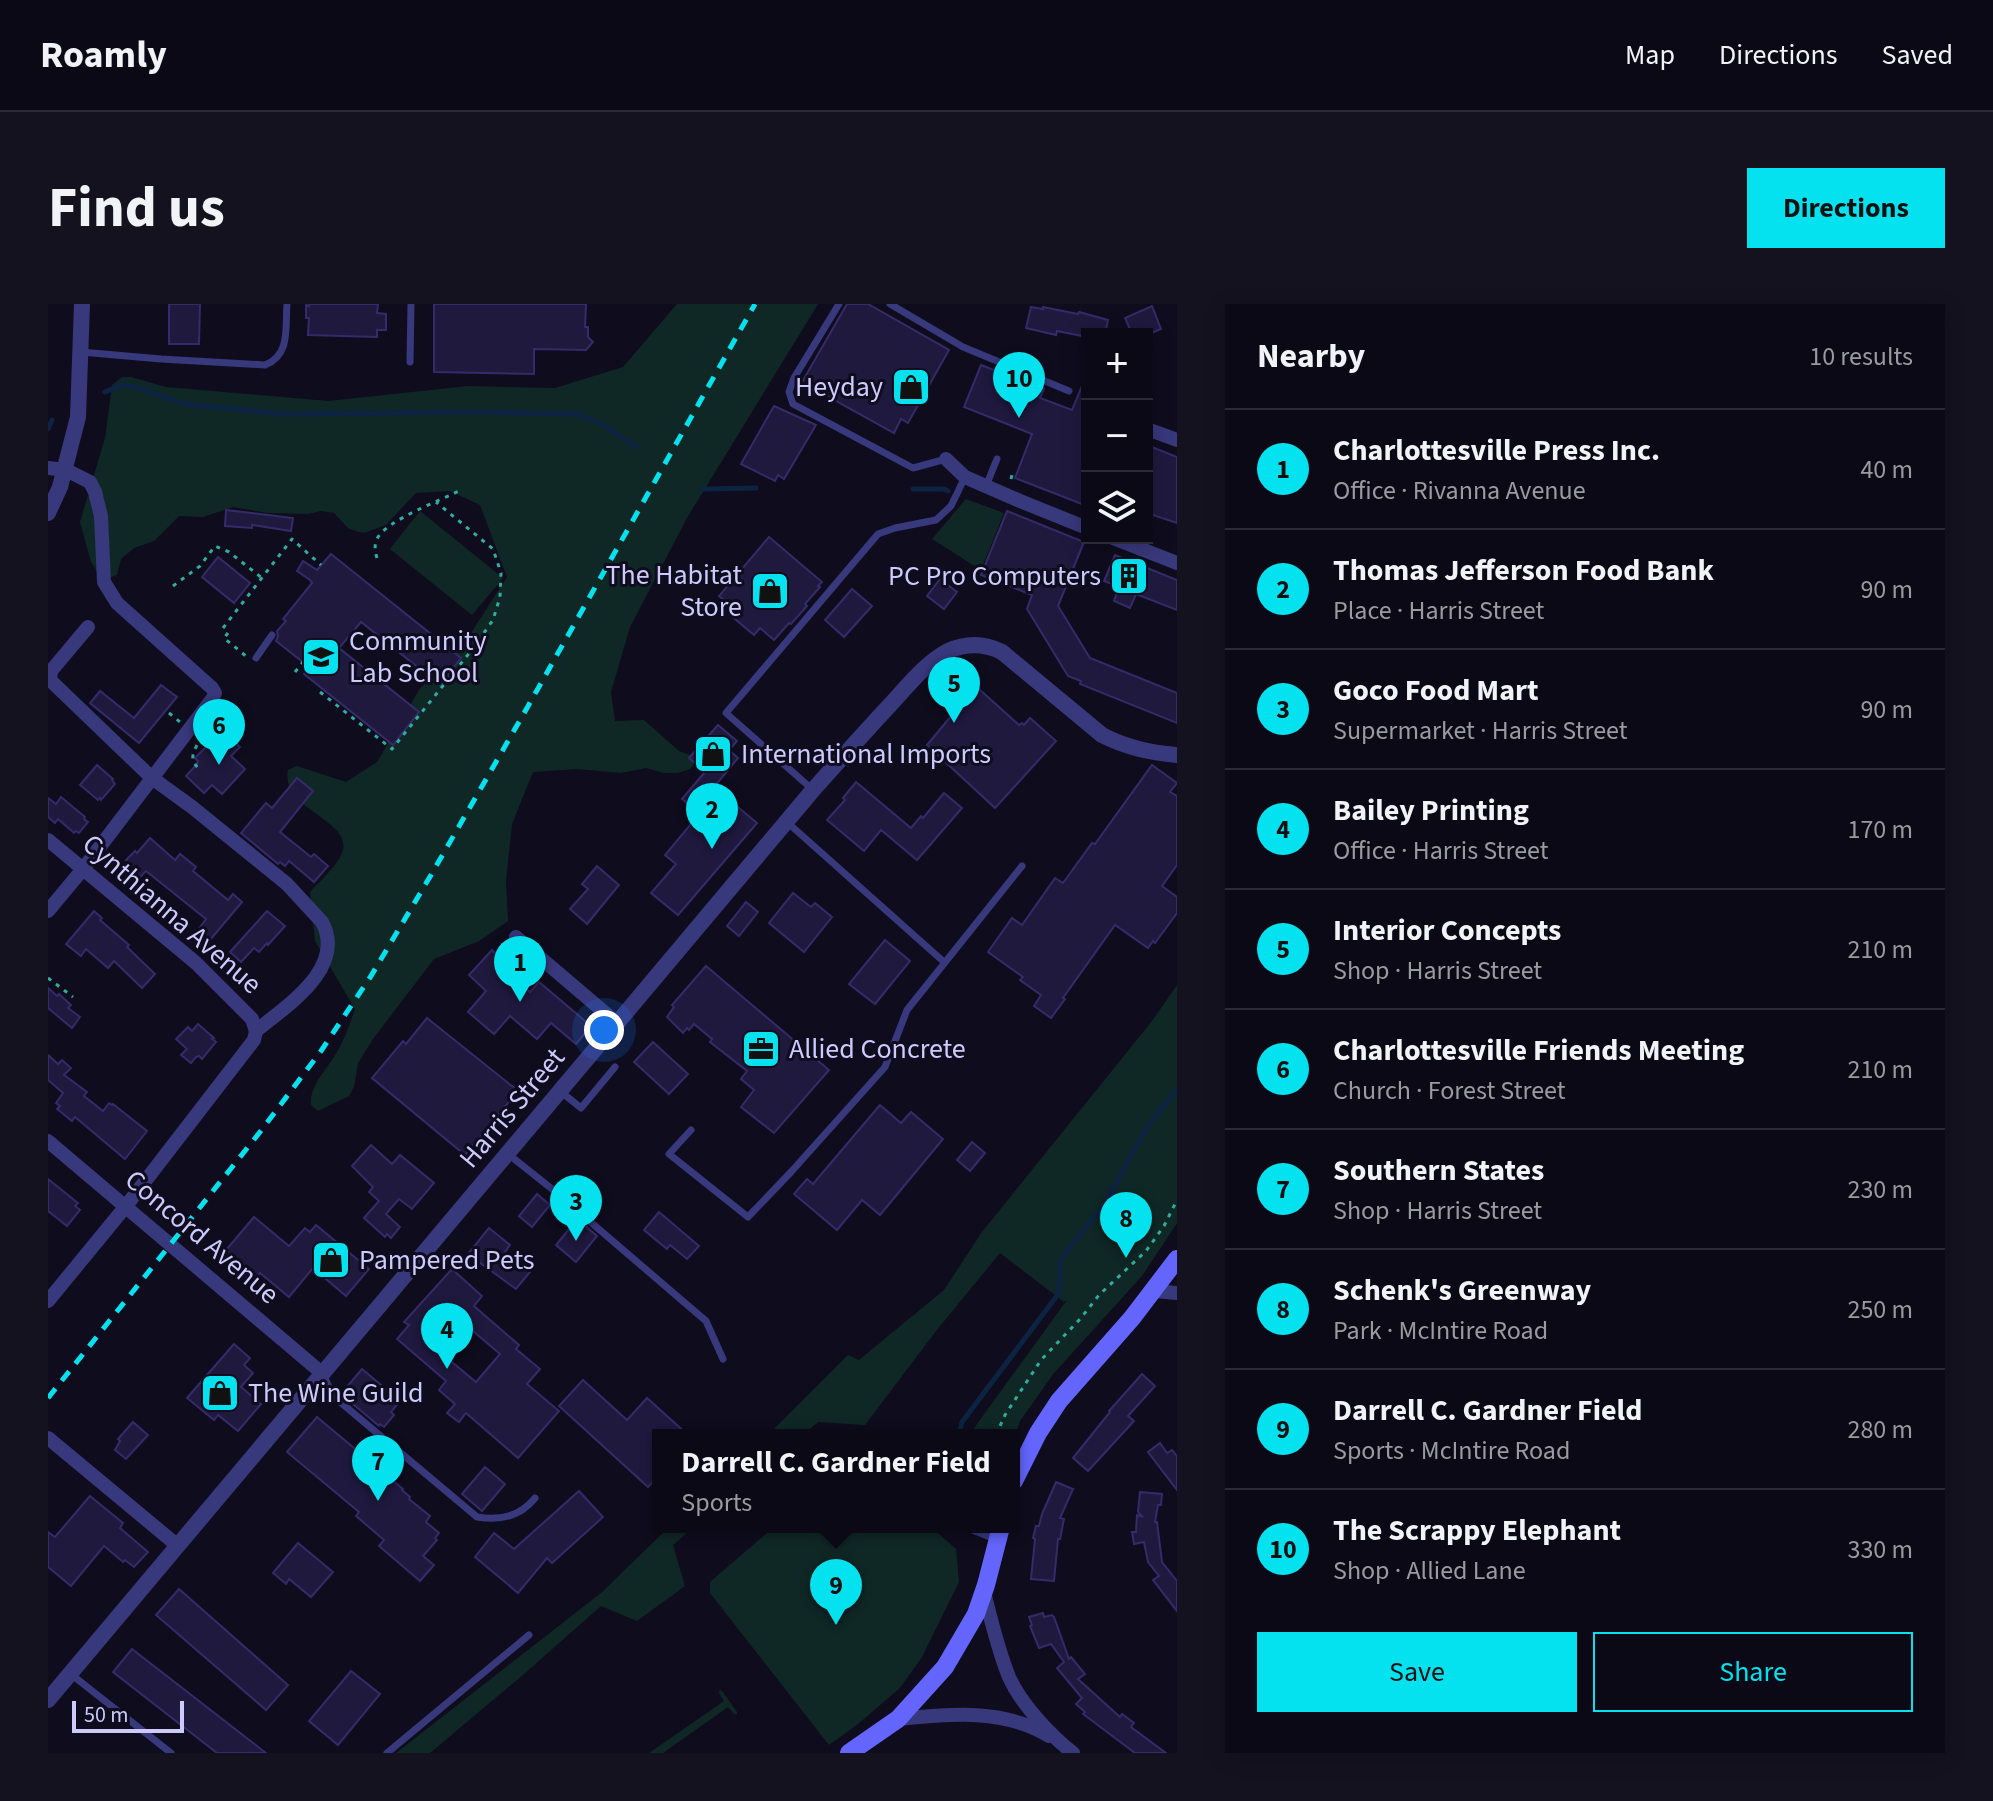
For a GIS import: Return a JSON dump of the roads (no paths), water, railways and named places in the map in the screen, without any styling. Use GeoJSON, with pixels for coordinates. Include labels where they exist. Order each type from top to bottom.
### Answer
{"type":"FeatureCollection","features":[{"type":"Feature","properties":{"kind":"main road"},"geometry":{"type":"LineString","coordinates":[[1020,1466],[1059,1401],[1154,1291],[1177,1259]]}},
{"type":"Feature","properties":{"kind":"main road"},"geometry":{"type":"LineString","coordinates":[[849,1753],[898,1719],[945,1667],[976,1614],[999,1533]]}},
{"type":"Feature","properties":{"kind":"street"},"geometry":{"type":"LineString","coordinates":[[48,513],[66,470],[78,417],[82,304]]}},
{"type":"Feature","properties":{"kind":"street"},"geometry":{"type":"LineString","coordinates":[[1153,431],[1177,440]]}},
{"type":"Feature","properties":{"kind":"street"},"geometry":{"type":"LineString","coordinates":[[946,459],[965,477],[1081,526]]}},
{"type":"Feature","properties":{"kind":"street"},"geometry":{"type":"LineString","coordinates":[[48,468],[66,470],[90,482],[101,516],[104,582],[117,603],[215,693],[48,911]]}},
{"type":"Feature","properties":{"kind":"street"},"geometry":{"type":"LineString","coordinates":[[1128,544],[1177,563]]}},
{"type":"Feature","properties":{"kind":"street"},"geometry":{"type":"LineString","coordinates":[[49,1297],[126,1206],[254,1040],[256,1031],[316,978],[328,949],[326,928],[287,884],[152,778],[50,680],[51,671],[88,627]]}},
{"type":"Feature","properties":{"kind":"street","name":"Harris Street"},"geometry":{"type":"LineString","coordinates":[[48,1700],[813,790],[923,668],[947,652],[970,644],[988,646],[1002,652],[1102,735],[1141,751],[1177,755]]}},
{"type":"Feature","properties":{"kind":"street","name":"Cynthianna Avenue"},"geometry":{"type":"LineString","coordinates":[[48,840],[196,963],[252,1019],[256,1031]]}},
{"type":"Feature","properties":{"kind":"street"},"geometry":{"type":"LineString","coordinates":[[516,937],[617,1023]]}},
{"type":"Feature","properties":{"kind":"street","name":"Concord Avenue"},"geometry":{"type":"LineString","coordinates":[[48,1141],[323,1374]]}},
{"type":"Feature","properties":{"kind":"street"},"geometry":{"type":"LineString","coordinates":[[1154,1291],[1177,1293]]}},
{"type":"Feature","properties":{"kind":"street"},"geometry":{"type":"LineString","coordinates":[[48,1438],[178,1546]]}},
{"type":"Feature","properties":{"kind":"street"},"geometry":{"type":"LineString","coordinates":[[984,1592],[1009,1677],[1020,1696],[1056,1740]]}},
{"type":"Feature","properties":{"kind":"street"},"geometry":{"type":"LineString","coordinates":[[898,1719],[979,1714],[1039,1730],[1073,1753]]}},
{"type":"Feature","properties":{"kind":"lane"},"geometry":{"type":"LineString","coordinates":[[81,352],[265,365],[281,353],[287,304]]}},
{"type":"Feature","properties":{"kind":"lane"},"geometry":{"type":"LineString","coordinates":[[410,362],[411,304]]}},
{"type":"Feature","properties":{"kind":"lane"},"geometry":{"type":"LineString","coordinates":[[839,304],[794,378],[789,392],[793,404],[913,468],[946,459]]}},
{"type":"Feature","properties":{"kind":"lane"},"geometry":{"type":"LineString","coordinates":[[890,304],[963,347],[1069,391]]}},
{"type":"Feature","properties":{"kind":"lane"},"geometry":{"type":"LineString","coordinates":[[986,486],[997,459]]}},
{"type":"Feature","properties":{"kind":"lane"},"geometry":{"type":"LineString","coordinates":[[813,790],[726,713],[878,534],[936,520],[951,506],[965,477]]}},
{"type":"Feature","properties":{"kind":"lane"},"geometry":{"type":"LineString","coordinates":[[252,658],[272,635]]}},
{"type":"Feature","properties":{"kind":"lane"},"geometry":{"type":"LineString","coordinates":[[787,821],[944,962]]}},
{"type":"Feature","properties":{"kind":"lane"},"geometry":{"type":"LineString","coordinates":[[691,1130],[669,1154],[748,1217],[885,1067],[907,1010],[1022,866]]}},
{"type":"Feature","properties":{"kind":"lane"},"geometry":{"type":"LineString","coordinates":[[560,1091],[581,1108],[615,1067]]}},
{"type":"Feature","properties":{"kind":"lane"},"geometry":{"type":"LineString","coordinates":[[508,1154],[706,1321],[723,1359]]}},
{"type":"Feature","properties":{"kind":"lane"},"geometry":{"type":"LineString","coordinates":[[323,1374],[333,1396],[477,1517],[507,1518],[519,1513],[535,1498]]}},
{"type":"Feature","properties":{"kind":"lane"},"geometry":{"type":"LineString","coordinates":[[387,1753],[529,1635]]}},
{"type":"Feature","properties":{"kind":"lane"},"geometry":{"type":"LineString","coordinates":[[70,1673],[171,1753]]}},
{"type":"Feature","properties":{"kind":"waterway"},"geometry":{"type":"LineString","coordinates":[[105,392],[121,385],[136,387],[184,404],[284,414],[576,414],[600,423],[637,447]]}},
{"type":"Feature","properties":{"kind":"waterway"},"geometry":{"type":"LineString","coordinates":[[48,429],[52,420]]}},
{"type":"Feature","properties":{"kind":"waterway"},"geometry":{"type":"LineString","coordinates":[[702,489],[756,488]]}},
{"type":"Feature","properties":{"kind":"waterway"},"geometry":{"type":"LineString","coordinates":[[913,489],[948,491]]}},
{"type":"Feature","properties":{"kind":"waterway"},"geometry":{"type":"LineString","coordinates":[[960,1429],[962,1422],[1059,1293],[1061,1259],[1106,1202],[1146,1128],[1177,1089]]}},
{"type":"Feature","properties":{"kind":"railway"},"geometry":{"type":"LineString","coordinates":[[48,1398],[260,1132],[321,1051],[371,976],[527,708],[755,304]]}},
{"type":"Feature","properties":{"kind":"place","name":"Heyday"},"geometry":{"type":"Point","coordinates":[911,387]}},
{"type":"Feature","properties":{"kind":"place","name":"The Scrappy Elephant"},"geometry":{"type":"Point","coordinates":[1019,418]}},
{"type":"Feature","properties":{"kind":"place","name":"PC Pro Computers"},"geometry":{"type":"Point","coordinates":[1129,576]}},
{"type":"Feature","properties":{"kind":"place","name":"The Habitat Store"},"geometry":{"type":"Point","coordinates":[770,591]}},
{"type":"Feature","properties":{"kind":"place","name":"Community Lab School"},"geometry":{"type":"Point","coordinates":[321,657]}},
{"type":"Feature","properties":{"kind":"place","name":"Interior Concepts"},"geometry":{"type":"Point","coordinates":[954,723]}},
{"type":"Feature","properties":{"kind":"place","name":"International Imports"},"geometry":{"type":"Point","coordinates":[713,754]}},
{"type":"Feature","properties":{"kind":"place","name":"Charlottesville Friends Meeting"},"geometry":{"type":"Point","coordinates":[219,765]}},
{"type":"Feature","properties":{"kind":"place","name":"Thomas Jefferson Food Bank"},"geometry":{"type":"Point","coordinates":[712,849]}},
{"type":"Feature","properties":{"kind":"place","name":"Charlottesville Press Inc."},"geometry":{"type":"Point","coordinates":[520,1002]}},
{"type":"Feature","properties":{"kind":"place","name":"Allied Concrete"},"geometry":{"type":"Point","coordinates":[761,1049]}},
{"type":"Feature","properties":{"kind":"place","name":"Goco Food Mart"},"geometry":{"type":"Point","coordinates":[576,1241]}},
{"type":"Feature","properties":{"kind":"place","name":"Schenk's Greenway"},"geometry":{"type":"Point","coordinates":[1126,1258]}},
{"type":"Feature","properties":{"kind":"place","name":"Pampered Pets"},"geometry":{"type":"Point","coordinates":[331,1260]}},
{"type":"Feature","properties":{"kind":"place","name":"Bailey Printing"},"geometry":{"type":"Point","coordinates":[447,1369]}},
{"type":"Feature","properties":{"kind":"place","name":"The Wine Guild"},"geometry":{"type":"Point","coordinates":[220,1393]}},
{"type":"Feature","properties":{"kind":"place","name":"Southern States"},"geometry":{"type":"Point","coordinates":[378,1501]}},
{"type":"Feature","properties":{"kind":"place","name":"Darrell C. Gardner Field"},"geometry":{"type":"Point","coordinates":[836,1625]}}]}
